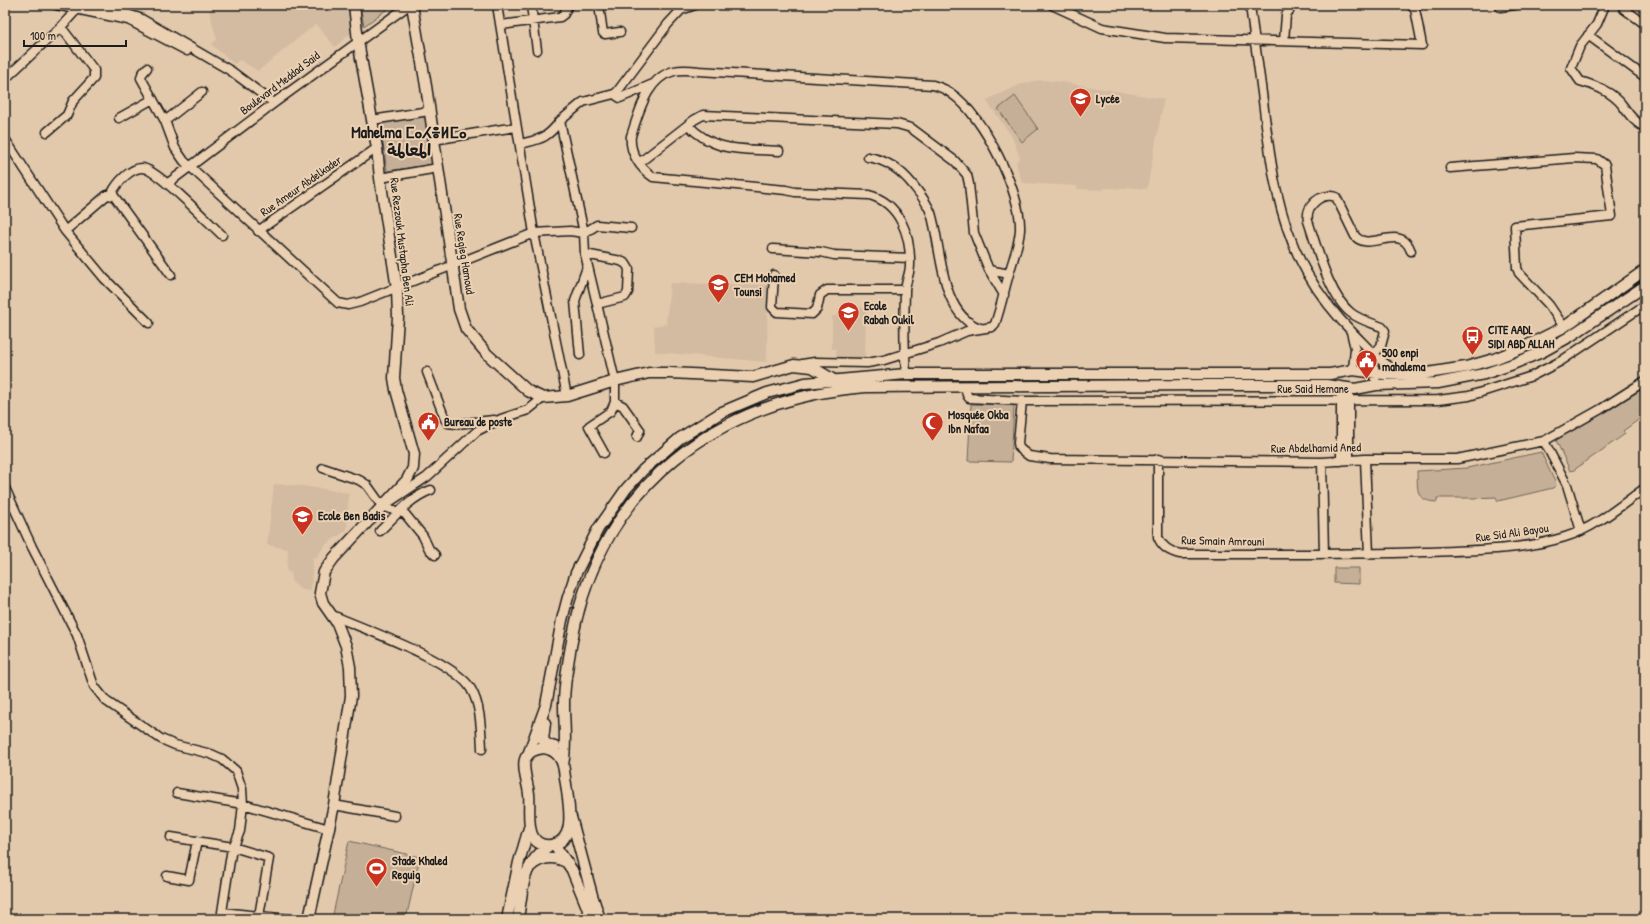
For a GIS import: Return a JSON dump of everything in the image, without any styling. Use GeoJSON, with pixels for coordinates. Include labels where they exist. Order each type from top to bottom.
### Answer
{"type":"FeatureCollection","features":[{"type":"Feature","properties":{"kind":"main road","name":"Rue Rezzouk Mustapha Ben Ali"},"geometry":{"type":"LineString","coordinates":[[309,919],[334,805],[351,696],[348,653],[342,634],[332,615],[323,603],[320,593],[321,582],[327,566],[407,480],[411,474],[414,461],[394,378],[398,317],[397,288],[380,178],[377,148],[358,41],[354,5]]}},
{"type":"Feature","properties":{"kind":"main road","name":"Rue Regieg Hamoud"},"geometry":{"type":"LineString","coordinates":[[410,5],[434,140],[459,309],[466,329],[487,354],[528,391],[543,398]]}},
{"type":"Feature","properties":{"kind":"main road"},"geometry":{"type":"LineString","coordinates":[[566,738],[556,747],[548,745],[543,740],[546,705],[562,620],[576,573],[598,529],[626,489],[661,454],[700,424],[744,402],[767,393],[805,382],[906,374],[1330,374],[1353,370],[1405,375],[1451,370],[1494,359],[1522,348],[1564,327],[1645,270]]}},
{"type":"Feature","properties":{"kind":"main road"},"geometry":{"type":"LineString","coordinates":[[563,765],[566,750],[564,697],[573,637],[580,609],[593,570],[603,549],[632,502],[644,487],[671,462],[700,439],[745,416],[782,402],[847,388],[1195,385],[1342,387],[1430,383],[1476,376],[1528,358],[1569,337],[1645,286]]}},
{"type":"Feature","properties":{"kind":"main road"},"geometry":{"type":"LineString","coordinates":[[1564,327],[1569,337]]}},
{"type":"Feature","properties":{"kind":"main road"},"geometry":{"type":"LineString","coordinates":[[1371,386],[1374,381],[1372,362],[1374,354]]}},
{"type":"Feature","properties":{"kind":"main road"},"geometry":{"type":"LineString","coordinates":[[543,398],[567,396],[649,373],[754,377],[791,365],[812,367],[847,388]]}},
{"type":"Feature","properties":{"kind":"main road"},"geometry":{"type":"LineString","coordinates":[[798,365],[806,371],[805,382]]}},
{"type":"Feature","properties":{"kind":"main road"},"geometry":{"type":"LineString","coordinates":[[1339,373],[1336,378],[1342,387]]}},
{"type":"Feature","properties":{"kind":"main road"},"geometry":{"type":"LineString","coordinates":[[546,705],[523,768],[529,794],[529,828],[533,836],[539,842],[552,845],[568,863],[590,904],[600,919]]}},
{"type":"Feature","properties":{"kind":"main road"},"geometry":{"type":"LineString","coordinates":[[528,755],[535,750],[548,749],[559,757],[563,765],[570,814],[592,919]]}},
{"type":"Feature","properties":{"kind":"main road"},"geometry":{"type":"LineString","coordinates":[[518,919],[528,867],[534,858],[561,840],[566,834],[569,827],[570,814]]}},
{"type":"Feature","properties":{"kind":"main road"},"geometry":{"type":"LineString","coordinates":[[507,919],[519,862],[529,828]]}},
{"type":"Feature","properties":{"kind":"main road"},"geometry":{"type":"LineString","coordinates":[[526,873],[534,864],[545,858],[557,858],[568,863]]}},
{"type":"Feature","properties":{"kind":"street"},"geometry":{"type":"LineString","coordinates":[[56,5],[78,8],[132,21],[226,73],[238,76]]}},
{"type":"Feature","properties":{"kind":"street"},"geometry":{"type":"LineString","coordinates":[[85,5],[120,12],[140,18],[229,69],[274,103]]}},
{"type":"Feature","properties":{"kind":"street","name":"Boulevard Meddad Said"},"geometry":{"type":"LineString","coordinates":[[168,184],[274,103],[410,5]]}},
{"type":"Feature","properties":{"kind":"street"},"geometry":{"type":"LineString","coordinates":[[498,5],[516,127],[534,233],[567,396]]}},
{"type":"Feature","properties":{"kind":"street"},"geometry":{"type":"LineString","coordinates":[[531,5],[537,50]]}},
{"type":"Feature","properties":{"kind":"street"},"geometry":{"type":"LineString","coordinates":[[501,25],[560,17],[564,14],[568,5]]}},
{"type":"Feature","properties":{"kind":"street"},"geometry":{"type":"LineString","coordinates":[[599,5],[603,33],[620,32]]}},
{"type":"Feature","properties":{"kind":"street"},"geometry":{"type":"LineString","coordinates":[[520,144],[544,138],[560,121],[583,102],[614,94],[668,24],[681,10],[695,5]]}},
{"type":"Feature","properties":{"kind":"street"},"geometry":{"type":"LineString","coordinates":[[1052,5],[1102,28],[1165,38],[1422,45],[1415,9],[1410,5]]}},
{"type":"Feature","properties":{"kind":"street"},"geometry":{"type":"LineString","coordinates":[[1250,5],[1266,135],[1274,177],[1288,230],[1307,273],[1325,300],[1374,354],[1389,367],[1405,375]]}},
{"type":"Feature","properties":{"kind":"street"},"geometry":{"type":"LineString","coordinates":[[1284,41],[1286,15],[1293,5]]}},
{"type":"Feature","properties":{"kind":"street"},"geometry":{"type":"LineString","coordinates":[[1500,7],[1515,5]]}},
{"type":"Feature","properties":{"kind":"street"},"geometry":{"type":"LineString","coordinates":[[1605,5],[1597,24],[1580,46],[1571,68],[1580,81],[1599,86],[1615,97],[1636,122],[1645,128]]}},
{"type":"Feature","properties":{"kind":"street"},"geometry":{"type":"LineString","coordinates":[[1622,5],[1645,24]]}},
{"type":"Feature","properties":{"kind":"street"},"geometry":{"type":"LineString","coordinates":[[5,79],[61,27],[78,8]]}},
{"type":"Feature","properties":{"kind":"street"},"geometry":{"type":"LineString","coordinates":[[47,132],[67,115],[73,100],[93,81],[95,76],[93,68],[61,27]]}},
{"type":"Feature","properties":{"kind":"street"},"geometry":{"type":"LineString","coordinates":[[1588,35],[1645,77]]}},
{"type":"Feature","properties":{"kind":"street"},"geometry":{"type":"LineString","coordinates":[[147,68],[142,74],[141,78],[165,121],[175,148],[184,161],[258,231],[338,303],[348,305],[397,288],[534,233],[570,231],[584,233],[597,226],[631,228]]}},
{"type":"Feature","properties":{"kind":"street"},"geometry":{"type":"LineString","coordinates":[[798,365],[815,362],[867,363],[884,360],[904,353],[940,343],[967,330],[992,327],[995,324],[1018,245],[1020,231],[1020,221],[1013,193],[1001,160],[984,131],[963,104],[953,94],[944,89],[922,84],[699,70],[673,71],[664,75],[654,84],[645,97],[631,136],[632,151],[639,164],[649,174],[659,178],[795,192],[869,195],[880,198],[887,203],[899,218],[906,236],[910,258],[910,270],[905,290],[904,353],[906,374]]}},
{"type":"Feature","properties":{"kind":"street"},"geometry":{"type":"LineString","coordinates":[[614,94],[620,98],[654,84]]}},
{"type":"Feature","properties":{"kind":"street"},"geometry":{"type":"LineString","coordinates":[[165,121],[202,92]]}},
{"type":"Feature","properties":{"kind":"street"},"geometry":{"type":"LineString","coordinates":[[119,118],[153,99]]}},
{"type":"Feature","properties":{"kind":"street"},"geometry":{"type":"LineString","coordinates":[[372,120],[429,111]]}},
{"type":"Feature","properties":{"kind":"street"},"geometry":{"type":"LineString","coordinates":[[639,164],[688,125],[703,115],[710,114],[897,124],[910,128],[955,161],[967,175],[970,184],[974,233],[989,270],[1004,295]]}},
{"type":"Feature","properties":{"kind":"street"},"geometry":{"type":"LineString","coordinates":[[560,121],[584,233],[587,267],[615,382],[615,402],[611,411],[589,426],[604,453]]}},
{"type":"Feature","properties":{"kind":"street"},"geometry":{"type":"LineString","coordinates":[[688,125],[704,140],[717,146],[779,151]]}},
{"type":"Feature","properties":{"kind":"street"},"geometry":{"type":"LineString","coordinates":[[434,140],[516,127]]}},
{"type":"Feature","properties":{"kind":"street"},"geometry":{"type":"LineString","coordinates":[[5,139],[65,231],[104,278],[149,323]]}},
{"type":"Feature","properties":{"kind":"street","name":"Rue Ameur Abdelkader"},"geometry":{"type":"LineString","coordinates":[[258,231],[377,148]]}},
{"type":"Feature","properties":{"kind":"street"},"geometry":{"type":"LineString","coordinates":[[868,157],[886,162],[898,170],[909,179],[924,199],[934,223],[944,276],[954,303],[964,320],[980,328]]}},
{"type":"Feature","properties":{"kind":"street"},"geometry":{"type":"LineString","coordinates":[[1450,168],[1574,158],[1597,159],[1605,165],[1612,216],[1515,226],[1517,268],[1519,273],[1549,305],[1564,327]]}},
{"type":"Feature","properties":{"kind":"street"},"geometry":{"type":"LineString","coordinates":[[171,275],[112,192],[116,185],[133,170],[142,168],[151,170],[222,235]]}},
{"type":"Feature","properties":{"kind":"street"},"geometry":{"type":"LineString","coordinates":[[380,178],[438,168]]}},
{"type":"Feature","properties":{"kind":"street"},"geometry":{"type":"LineString","coordinates":[[65,231],[107,195],[114,196]]}},
{"type":"Feature","properties":{"kind":"street"},"geometry":{"type":"LineString","coordinates":[[1374,354],[1381,346],[1385,331],[1382,326],[1362,320],[1352,314],[1340,300],[1323,268],[1308,221],[1307,216],[1310,206],[1314,202],[1332,195],[1336,197],[1355,236],[1359,241],[1363,242],[1398,238],[1409,246],[1411,251]]}},
{"type":"Feature","properties":{"kind":"street"},"geometry":{"type":"LineString","coordinates":[[773,249],[821,252],[834,256],[910,258]]}},
{"type":"Feature","properties":{"kind":"street"},"geometry":{"type":"LineString","coordinates":[[585,254],[621,261],[626,264],[629,269],[628,292],[625,297],[597,304]]}},
{"type":"Feature","properties":{"kind":"street"},"geometry":{"type":"LineString","coordinates":[[580,355],[575,301],[587,267]]}},
{"type":"Feature","properties":{"kind":"street"},"geometry":{"type":"LineString","coordinates":[[989,270],[1009,274]]}},
{"type":"Feature","properties":{"kind":"street"},"geometry":{"type":"LineString","coordinates":[[774,275],[772,307],[776,312],[812,314],[817,309],[820,294],[827,290],[905,290]]}},
{"type":"Feature","properties":{"kind":"street","name":"Rue Said Hemane"},"geometry":{"type":"LineString","coordinates":[[965,386],[969,398],[1022,401],[1345,402],[1438,400],[1469,396],[1525,378],[1560,360],[1645,305]]}},
{"type":"Feature","properties":{"kind":"street"},"geometry":{"type":"LineString","coordinates":[[1350,329],[1355,348],[1353,370]]}},
{"type":"Feature","properties":{"kind":"street"},"geometry":{"type":"LineString","coordinates":[[427,372],[445,419],[448,423],[456,424],[501,419]]}},
{"type":"Feature","properties":{"kind":"street","name":"Rue Abdelhamid Aned"},"geometry":{"type":"LineString","coordinates":[[1022,401],[1018,443],[1019,448],[1029,456],[1050,459],[1322,462],[1365,459],[1457,459],[1544,441],[1601,409],[1645,381]]}},
{"type":"Feature","properties":{"kind":"street"},"geometry":{"type":"LineString","coordinates":[[1342,387],[1345,402],[1345,461]]}},
{"type":"Feature","properties":{"kind":"street"},"geometry":{"type":"LineString","coordinates":[[382,506],[427,477],[477,431],[501,419],[528,410],[543,398]]}},
{"type":"Feature","properties":{"kind":"street"},"geometry":{"type":"LineString","coordinates":[[615,402],[623,406],[640,430],[636,437]]}},
{"type":"Feature","properties":{"kind":"street"},"geometry":{"type":"LineString","coordinates":[[1544,441],[1567,485],[1581,531]]}},
{"type":"Feature","properties":{"kind":"street","name":"Rue Smain Amrouni"},"geometry":{"type":"LineString","coordinates":[[1158,459],[1158,537],[1160,542],[1166,548],[1180,554],[1369,554]]}},
{"type":"Feature","properties":{"kind":"street"},"geometry":{"type":"LineString","coordinates":[[1365,459],[1369,554]]}},
{"type":"Feature","properties":{"kind":"street"},"geometry":{"type":"LineString","coordinates":[[1322,462],[1324,554]]}},
{"type":"Feature","properties":{"kind":"street"},"geometry":{"type":"LineString","coordinates":[[323,468],[359,480],[367,485],[382,506],[405,514],[423,536],[429,549],[434,555]]}},
{"type":"Feature","properties":{"kind":"street"},"geometry":{"type":"LineString","coordinates":[[5,488],[32,547],[77,635],[89,675],[100,694],[106,701],[161,739],[174,745],[211,754],[230,765],[236,771],[242,789],[243,804],[240,831],[231,854],[222,912],[290,919]]}},
{"type":"Feature","properties":{"kind":"street","name":"Rue Sid Ali Bayou"},"geometry":{"type":"LineString","coordinates":[[1369,554],[1498,550],[1540,543],[1565,537],[1581,531],[1645,488]]}},
{"type":"Feature","properties":{"kind":"street"},"geometry":{"type":"LineString","coordinates":[[380,530],[390,519],[423,492],[431,490]]}},
{"type":"Feature","properties":{"kind":"street"},"geometry":{"type":"LineString","coordinates":[[332,615],[418,652],[449,667],[462,677],[471,689],[477,702],[482,749]]}},
{"type":"Feature","properties":{"kind":"street"},"geometry":{"type":"LineString","coordinates":[[177,793],[243,804],[329,828]]}},
{"type":"Feature","properties":{"kind":"street"},"geometry":{"type":"LineString","coordinates":[[334,805],[395,816]]}},
{"type":"Feature","properties":{"kind":"street"},"geometry":{"type":"LineString","coordinates":[[170,837],[233,847],[269,858],[259,916]]}},
{"type":"Feature","properties":{"kind":"street"},"geometry":{"type":"LineString","coordinates":[[167,876],[189,880],[196,841]]}},
{"type":"Feature","properties":{"kind":"shaded area"},"geometry":{"type":"Polygon","coordinates":[[[215,5],[349,5],[352,32],[335,47],[316,24],[258,71],[240,60],[234,64],[211,44],[217,40],[209,11],[215,5]]]}},
{"type":"Feature","properties":{"kind":"shaded area"},"geometry":{"type":"Polygon","coordinates":[[[360,5],[393,5],[364,26],[360,5]]]}},
{"type":"Feature","properties":{"kind":"shaded area","name":"Lycée"},"geometry":{"type":"Polygon","coordinates":[[[1040,80],[1056,81],[1164,99],[1147,189],[1126,187],[1126,189],[1104,188],[1104,190],[1077,189],[1077,186],[1022,183],[1016,163],[1020,158],[1012,137],[986,100],[1021,84],[1040,80]]]}},
{"type":"Feature","properties":{"kind":"shaded area"},"geometry":{"type":"Polygon","coordinates":[[[1015,96],[1038,129],[1022,142],[998,109],[1015,96]]]}},
{"type":"Feature","properties":{"kind":"shaded area"},"geometry":{"type":"Polygon","coordinates":[[[427,116],[434,164],[387,171],[380,123],[427,116]]]}},
{"type":"Feature","properties":{"kind":"shaded area","name":"CEM Mohamed Tounsi"},"geometry":{"type":"Polygon","coordinates":[[[670,283],[768,285],[767,362],[655,352],[654,326],[666,324],[670,283]]]}},
{"type":"Feature","properties":{"kind":"shaded area","name":"Ecole Rabah Oukil"},"geometry":{"type":"Polygon","coordinates":[[[839,308],[866,308],[865,360],[836,360],[836,349],[832,349],[832,316],[838,316],[839,308]]]}},
{"type":"Feature","properties":{"kind":"shaded area"},"geometry":{"type":"Polygon","coordinates":[[[1645,385],[1645,415],[1623,431],[1625,434],[1574,470],[1570,471],[1556,440],[1613,407],[1645,385]]]}},
{"type":"Feature","properties":{"kind":"shaded area"},"geometry":{"type":"Polygon","coordinates":[[[971,404],[1014,405],[1011,462],[968,461],[971,404]]]}},
{"type":"Feature","properties":{"kind":"shaded area"},"geometry":{"type":"Polygon","coordinates":[[[1541,452],[1556,485],[1553,488],[1498,501],[1496,497],[1437,498],[1437,502],[1424,499],[1419,493],[1417,471],[1467,468],[1541,452]]]}},
{"type":"Feature","properties":{"kind":"shaded area","name":"Ecole Ben Badis"},"geometry":{"type":"Polygon","coordinates":[[[274,484],[303,486],[349,493],[347,530],[325,545],[316,558],[313,557],[311,591],[302,590],[291,581],[291,573],[287,572],[288,549],[267,545],[274,484]]]}},
{"type":"Feature","properties":{"kind":"shaded area"},"geometry":{"type":"Polygon","coordinates":[[[1334,568],[1359,568],[1359,584],[1334,583],[1334,568]]]}},
{"type":"Feature","properties":{"kind":"shaded area","name":"Stade Khaled Reguig"},"geometry":{"type":"Polygon","coordinates":[[[349,841],[420,857],[406,919],[332,919],[349,841]]]}},
{"type":"Feature","properties":{"kind":"place","name":"Lycée"},"geometry":{"type":"Point","coordinates":[1080,118]}},
{"type":"Feature","properties":{"kind":"place","name":"CEM Mohamed Tounsi"},"geometry":{"type":"Point","coordinates":[718,304]}},
{"type":"Feature","properties":{"kind":"place","name":"Ecole Rabah Oukil"},"geometry":{"type":"Point","coordinates":[849,332]}},
{"type":"Feature","properties":{"kind":"place","name":"CITE AADL SIDI ABD ALLAH"},"geometry":{"type":"Point","coordinates":[1472,356]}},
{"type":"Feature","properties":{"kind":"place","name":"500 enpi mahalema"},"geometry":{"type":"Point","coordinates":[1366,380]}},
{"type":"Feature","properties":{"kind":"place","name":"Bureau de poste"},"geometry":{"type":"Point","coordinates":[429,442]}},
{"type":"Feature","properties":{"kind":"place","name":"Mosquée Okba Ibn Nafaa"},"geometry":{"type":"Point","coordinates":[933,442]}},
{"type":"Feature","properties":{"kind":"place","name":"Ecole Ben Badis"},"geometry":{"type":"Point","coordinates":[303,536]}},
{"type":"Feature","properties":{"kind":"place","name":"Stade Khaled Reguig"},"geometry":{"type":"Point","coordinates":[376,888]}},
{"type":"Feature","properties":{"kind":"district","name":"Mahelma ⵎⴰⵃⴻⵍⵎⴰ المعالمة"},"geometry":{"type":"Point","coordinates":[409,141]}}]}
